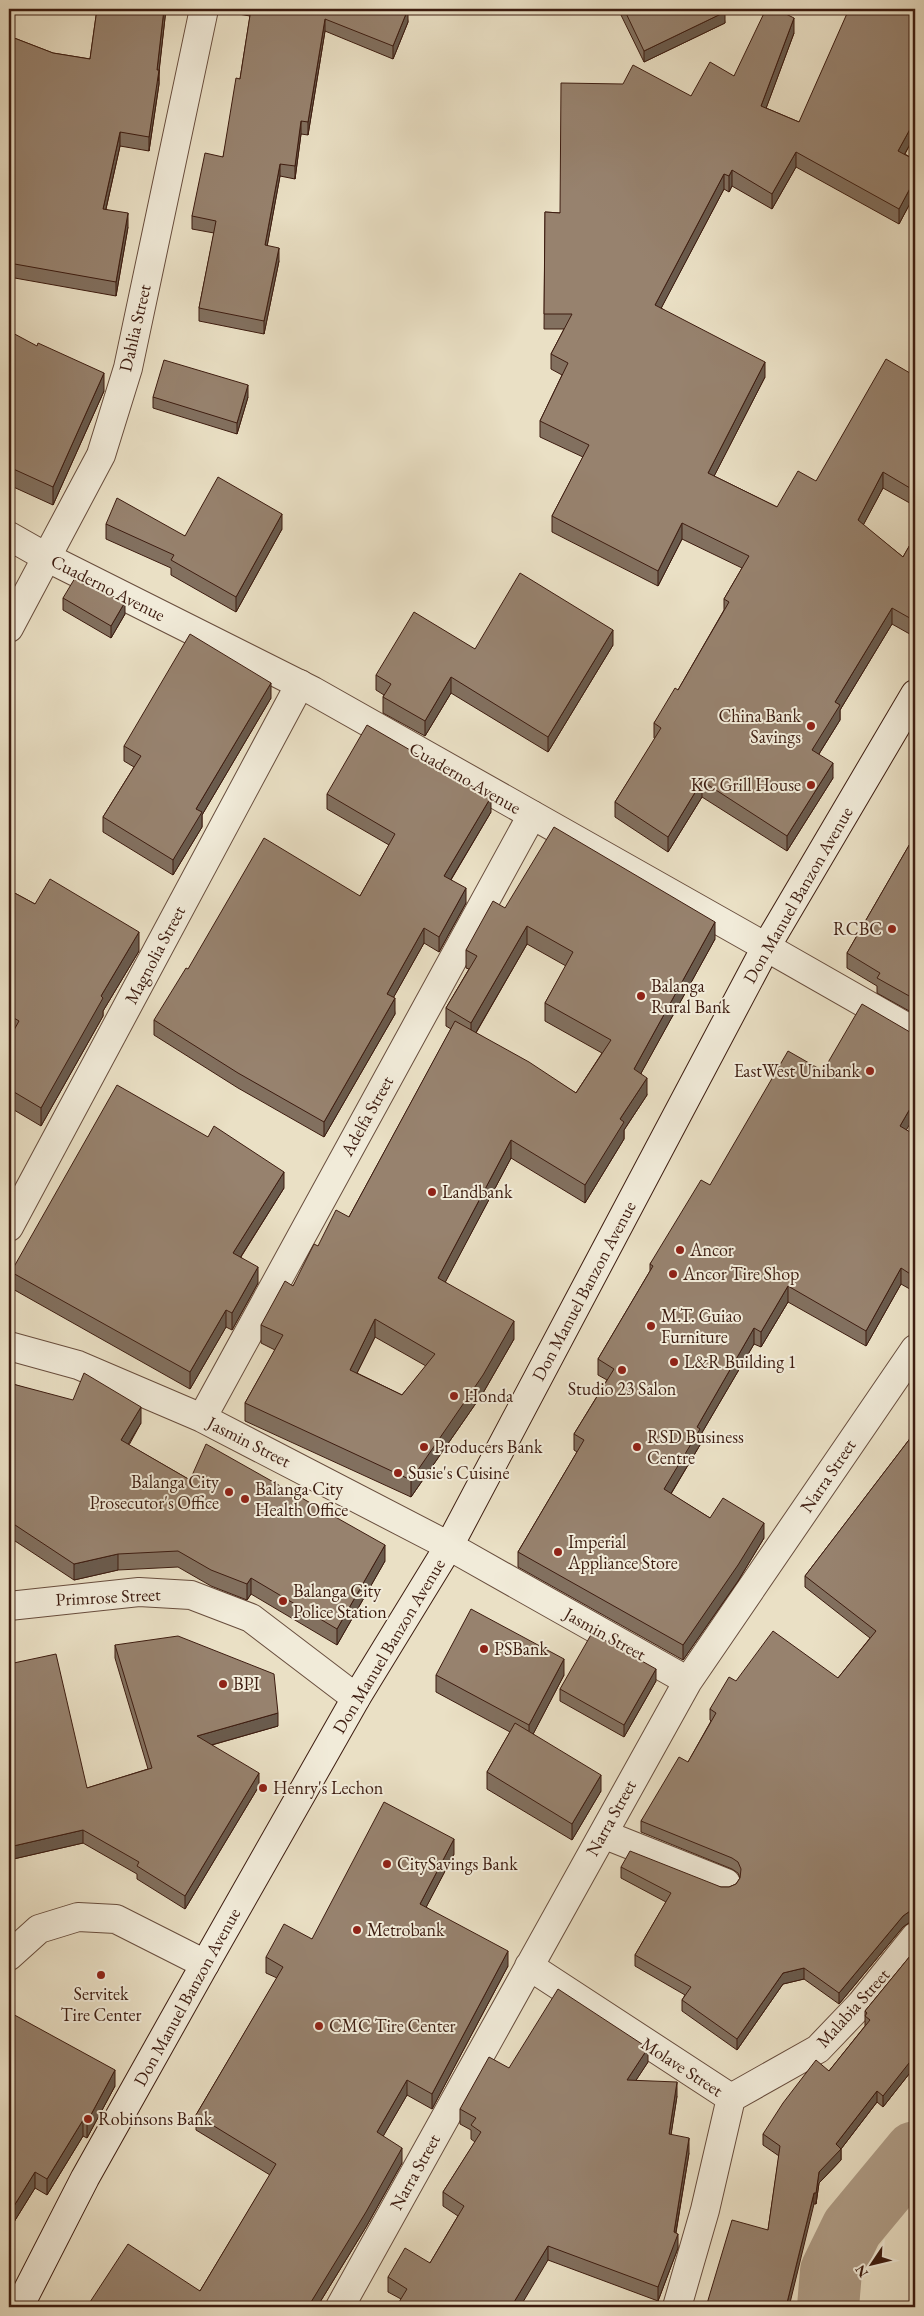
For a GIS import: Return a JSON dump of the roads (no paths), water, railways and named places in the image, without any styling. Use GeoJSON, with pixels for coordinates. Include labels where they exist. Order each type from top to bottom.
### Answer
{"type":"FeatureCollection","features":[{"type":"Feature","properties":{"kind":"street","name":"Dahlia Street"},"geometry":{"type":"LineString","coordinates":[[9,628],[101,456],[128,368],[204,9]]}},
{"type":"Feature","properties":{"kind":"street","name":"Cuaderno Avenue"},"geometry":{"type":"LineString","coordinates":[[9,536],[46,557],[300,684],[915,1032]]}},
{"type":"Feature","properties":{"kind":"street","name":"Magnolia Street"},"geometry":{"type":"LineString","coordinates":[[9,1227],[300,684]]}},
{"type":"Feature","properties":{"kind":"street","name":"Don Manuel Banzon Avenue"},"geometry":{"type":"LineString","coordinates":[[19,2307],[85,2178],[205,1964],[356,1698],[449,1546],[766,947],[915,694]]}},
{"type":"Feature","properties":{"kind":"street","name":"Adelfa Street"},"geometry":{"type":"LineString","coordinates":[[202,1418],[532,815]]}},
{"type":"Feature","properties":{"kind":"street","name":"Jasmin Street"},"geometry":{"type":"LineString","coordinates":[[9,1346],[78,1365],[202,1418],[449,1546],[688,1681]]}},
{"type":"Feature","properties":{"kind":"street","name":"Narra Street"},"geometry":{"type":"LineString","coordinates":[[340,2307],[688,1681],[915,1349]]}},
{"type":"Feature","properties":{"kind":"street","name":"Primrose Street"},"geometry":{"type":"LineString","coordinates":[[9,1606],[139,1592],[191,1595],[251,1618],[356,1698]]}},
{"type":"Feature","properties":{"kind":"street"},"geometry":{"type":"LineString","coordinates":[[603,1834],[726,1883]]}},
{"type":"Feature","properties":{"kind":"street"},"geometry":{"type":"LineString","coordinates":[[9,1956],[39,1929],[78,1917],[116,1920],[205,1964]]}},
{"type":"Feature","properties":{"kind":"street","name":"Malabia Street"},"geometry":{"type":"LineString","coordinates":[[730,2098],[818,2049],[861,2004],[915,1937]]}},
{"type":"Feature","properties":{"kind":"street","name":"Molave Street"},"geometry":{"type":"LineString","coordinates":[[529,1966],[730,2098],[705,2210],[677,2307]]}},
{"type":"Feature","properties":{"kind":"waterway"},"geometry":{"type":"LineString","coordinates":[[828,2307],[831,2271],[852,2228],[915,2152]]}},
{"type":"Feature","properties":{"kind":"place","name":"China Bank Savings"},"geometry":{"type":"Point","coordinates":[811,726]}},
{"type":"Feature","properties":{"kind":"place","name":"KC Grill House"},"geometry":{"type":"Point","coordinates":[811,785]}},
{"type":"Feature","properties":{"kind":"place","name":"RCBC"},"geometry":{"type":"Point","coordinates":[892,929]}},
{"type":"Feature","properties":{"kind":"place","name":"Balanga Rural Bank"},"geometry":{"type":"Point","coordinates":[641,996]}},
{"type":"Feature","properties":{"kind":"place","name":"EastWest Unibank"},"geometry":{"type":"Point","coordinates":[870,1071]}},
{"type":"Feature","properties":{"kind":"place","name":"Landbank"},"geometry":{"type":"Point","coordinates":[432,1192]}},
{"type":"Feature","properties":{"kind":"place","name":"Ancor"},"geometry":{"type":"Point","coordinates":[680,1250]}},
{"type":"Feature","properties":{"kind":"place","name":"Ancor Tire Shop"},"geometry":{"type":"Point","coordinates":[673,1274]}},
{"type":"Feature","properties":{"kind":"place","name":"M.T. Guiao Furniture"},"geometry":{"type":"Point","coordinates":[651,1326]}},
{"type":"Feature","properties":{"kind":"place","name":"L&R Building 1"},"geometry":{"type":"Point","coordinates":[674,1362]}},
{"type":"Feature","properties":{"kind":"place","name":"Studio 23 Salon"},"geometry":{"type":"Point","coordinates":[622,1370]}},
{"type":"Feature","properties":{"kind":"place","name":"Honda"},"geometry":{"type":"Point","coordinates":[454,1396]}},
{"type":"Feature","properties":{"kind":"place","name":"Producers Bank"},"geometry":{"type":"Point","coordinates":[424,1447]}},
{"type":"Feature","properties":{"kind":"place","name":"RSD Business Centre"},"geometry":{"type":"Point","coordinates":[637,1447]}},
{"type":"Feature","properties":{"kind":"place","name":"Susie's Cuisine"},"geometry":{"type":"Point","coordinates":[398,1473]}},
{"type":"Feature","properties":{"kind":"place","name":"Balanga City Prosecutor's Office"},"geometry":{"type":"Point","coordinates":[229,1492]}},
{"type":"Feature","properties":{"kind":"place","name":"Balanga City Health Office"},"geometry":{"type":"Point","coordinates":[245,1499]}},
{"type":"Feature","properties":{"kind":"place","name":"Imperial Appliance Store"},"geometry":{"type":"Point","coordinates":[558,1552]}},
{"type":"Feature","properties":{"kind":"place","name":"Balanga City Police Station"},"geometry":{"type":"Point","coordinates":[283,1601]}},
{"type":"Feature","properties":{"kind":"place","name":"PSBank"},"geometry":{"type":"Point","coordinates":[484,1649]}},
{"type":"Feature","properties":{"kind":"place","name":"BPI"},"geometry":{"type":"Point","coordinates":[223,1684]}},
{"type":"Feature","properties":{"kind":"place","name":"Henry's Lechon"},"geometry":{"type":"Point","coordinates":[263,1788]}},
{"type":"Feature","properties":{"kind":"place","name":"CitySavings Bank"},"geometry":{"type":"Point","coordinates":[387,1864]}},
{"type":"Feature","properties":{"kind":"place","name":"Metrobank"},"geometry":{"type":"Point","coordinates":[357,1930]}},
{"type":"Feature","properties":{"kind":"place","name":"Servitek Tire Center"},"geometry":{"type":"Point","coordinates":[101,1975]}},
{"type":"Feature","properties":{"kind":"place","name":"CMC Tire Center"},"geometry":{"type":"Point","coordinates":[319,2026]}},
{"type":"Feature","properties":{"kind":"place","name":"Robinsons Bank"},"geometry":{"type":"Point","coordinates":[88,2119]}}]}
